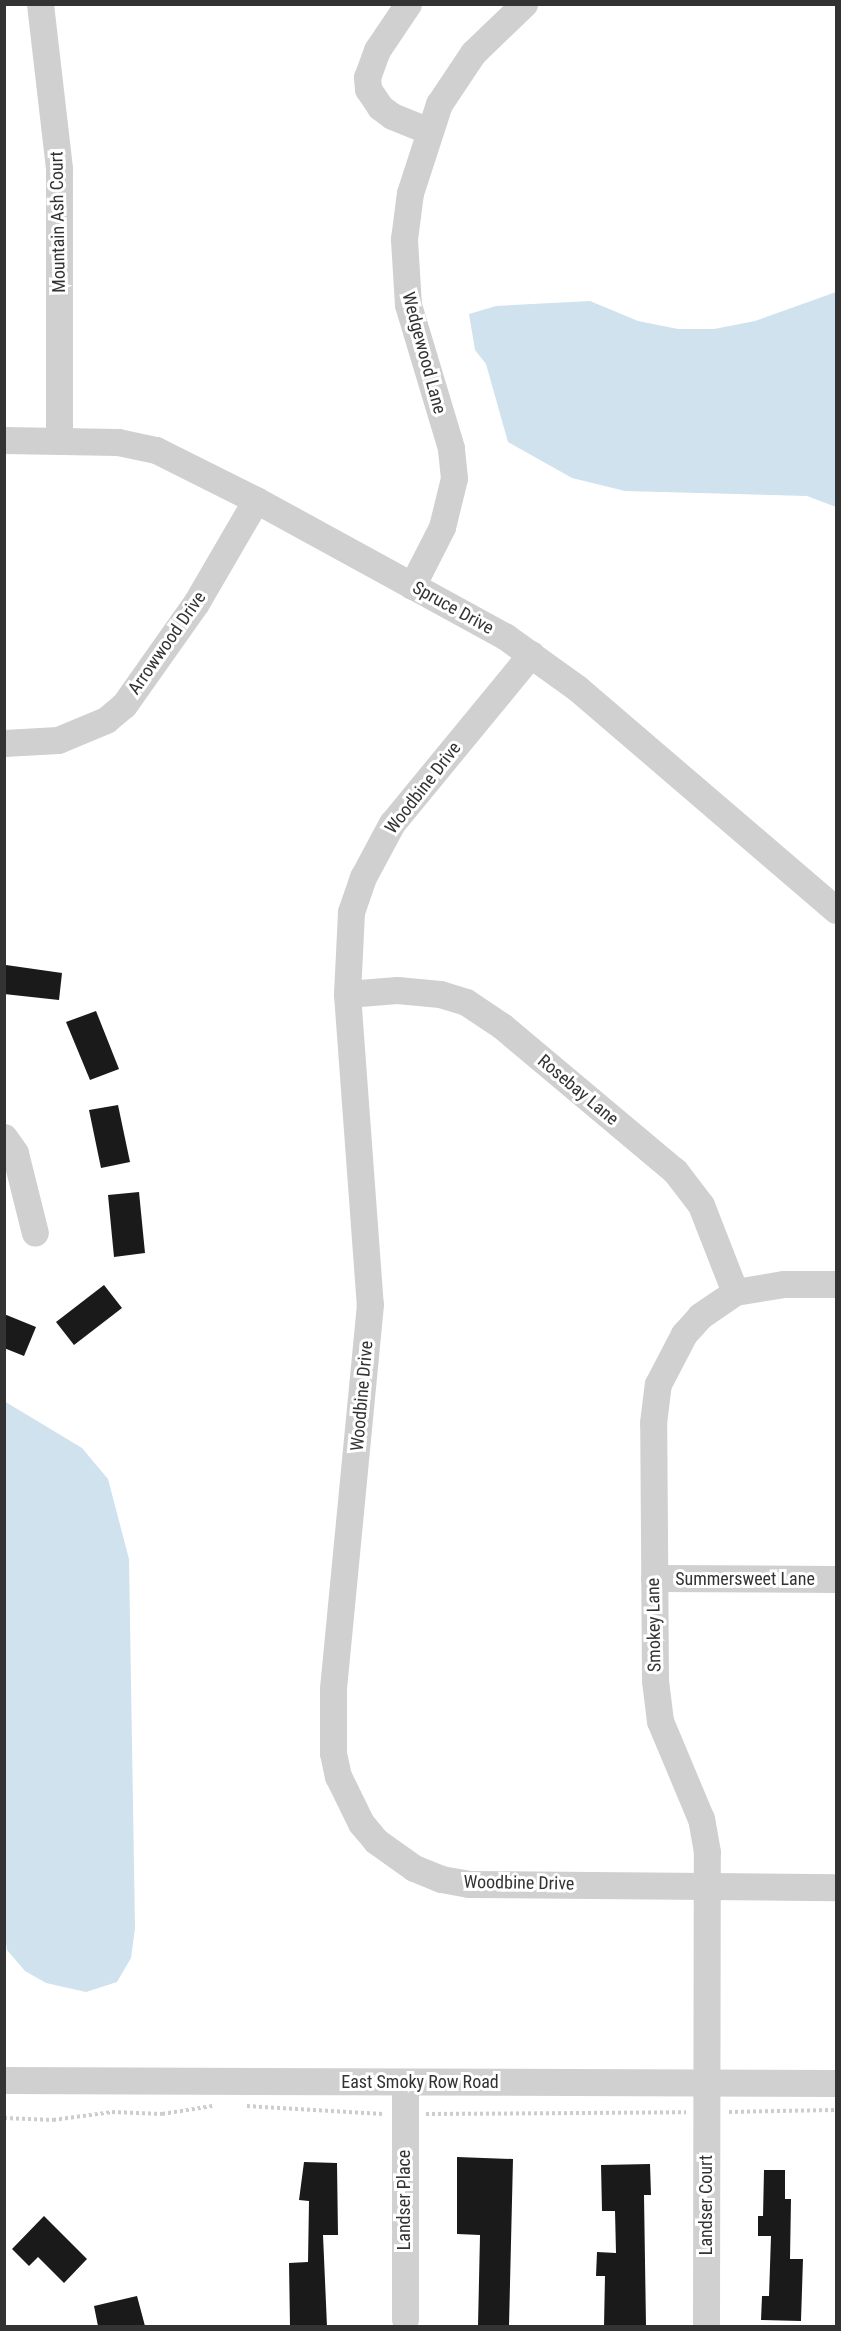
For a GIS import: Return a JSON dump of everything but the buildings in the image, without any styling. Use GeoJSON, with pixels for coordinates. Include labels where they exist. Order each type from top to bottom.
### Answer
{"type":"FeatureCollection","features":[{"type":"Feature","properties":{"kind":"street","name":"Mountain Ash Court"},"geometry":{"type":"LineString","coordinates":[[40,4],[59,170],[59,440]]}},
{"type":"Feature","properties":{"kind":"street"},"geometry":{"type":"LineString","coordinates":[[408,4],[377,51],[367,77],[368,88],[386,111],[427,130]]}},
{"type":"Feature","properties":{"kind":"street","name":"Wedgewood Lane"},"geometry":{"type":"LineString","coordinates":[[412,586],[442,527],[454,478],[451,448],[413,325],[404,264],[410,193],[427,130],[473,53],[524,4]]}},
{"type":"Feature","properties":{"kind":"street","name":"Spruce Drive"},"geometry":{"type":"LineString","coordinates":[[4,440],[118,442],[156,450],[256,500],[412,586],[531,654],[577,688],[837,910]]}},
{"type":"Feature","properties":{"kind":"street","name":"Arrowwood Drive"},"geometry":{"type":"LineString","coordinates":[[4,743],[58,740],[95,725],[124,705],[196,603],[256,500]]}},
{"type":"Feature","properties":{"kind":"street","name":"Woodbine Drive"},"geometry":{"type":"LineString","coordinates":[[531,654],[392,823],[363,877],[351,912],[346,943],[347,994],[370,1304],[333,1689],[333,1753],[347,1798],[376,1841],[414,1868],[441,1879],[469,1884],[837,1887]]}},
{"type":"Feature","properties":{"kind":"street","name":"Rosebay Lane"},"geometry":{"type":"LineString","coordinates":[[347,994],[397,990],[440,994],[466,1002],[502,1026],[675,1171],[701,1205],[735,1292]]}},
{"type":"Feature","properties":{"kind":"street"},"geometry":{"type":"LineString","coordinates":[[4,1137],[15,1153],[35,1233]]}},
{"type":"Feature","properties":{"kind":"street","name":"Smokey Lane"},"geometry":{"type":"LineString","coordinates":[[707,2083],[709,1887],[701,1819],[660,1721],[655,1680],[653,1424],[658,1384],[684,1334],[700,1316],[735,1292],[784,1284],[837,1284]]}},
{"type":"Feature","properties":{"kind":"street","name":"Summersweet Lane"},"geometry":{"type":"LineString","coordinates":[[654,1578],[837,1579]]}},
{"type":"Feature","properties":{"kind":"street","name":"East Smoky Row Road"},"geometry":{"type":"LineString","coordinates":[[4,2080],[837,2083]]}},
{"type":"Feature","properties":{"kind":"street","name":"Landser Place"},"geometry":{"type":"LineString","coordinates":[[405,2082],[405,2319]]}},
{"type":"Feature","properties":{"kind":"street","name":"Landser Court"},"geometry":{"type":"LineString","coordinates":[[706,2326],[707,2083]]}},
{"type":"Feature","properties":{"kind":"path"},"geometry":{"type":"LineString","coordinates":[[4,2118],[53,2120],[112,2112],[162,2114],[220,2105]]}},
{"type":"Feature","properties":{"kind":"path"},"geometry":{"type":"LineString","coordinates":[[239,2106],[388,2114]]}},
{"type":"Feature","properties":{"kind":"path"},"geometry":{"type":"LineString","coordinates":[[420,2114],[837,2110]]}},
{"type":"Feature","properties":{"kind":"water"},"geometry":{"type":"Polygon","coordinates":[[[836,292],[836,507],[807,496],[625,491],[572,478],[508,442],[486,364],[475,350],[469,314],[496,306],[590,301],[638,321],[678,329],[714,329],[755,321],[836,292]]]}},
{"type":"Feature","properties":{"kind":"water"},"geometry":{"type":"Polygon","coordinates":[[[4,1401],[82,1448],[108,1479],[129,1559],[135,1928],[131,1958],[117,1982],[86,1992],[46,1983],[25,1971],[7,1950],[5,1935],[4,1401]]]}}]}
